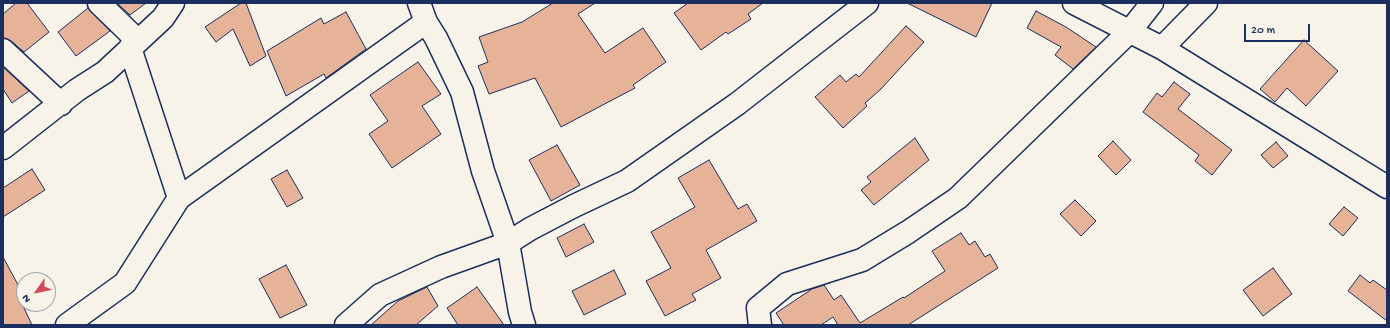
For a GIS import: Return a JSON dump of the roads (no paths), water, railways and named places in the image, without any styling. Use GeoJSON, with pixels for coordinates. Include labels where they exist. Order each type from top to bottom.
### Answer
{"type":"FeatureCollection","features":[{"type":"Feature","properties":{"kind":"street"},"geometry":{"type":"LineString","coordinates":[[99,3],[134,45],[179,198]]}},
{"type":"Feature","properties":{"kind":"street"},"geometry":{"type":"LineString","coordinates":[[3,148],[77,90],[104,72],[163,18],[173,3]]}},
{"type":"Feature","properties":{"kind":"street"},"geometry":{"type":"LineString","coordinates":[[346,325],[380,295],[440,267],[508,243],[537,226],[627,181],[737,104],[867,3]]}},
{"type":"Feature","properties":{"kind":"street"},"geometry":{"type":"LineString","coordinates":[[1074,3],[1162,48],[1387,187]]}},
{"type":"Feature","properties":{"kind":"street"},"geometry":{"type":"LineString","coordinates":[[760,325],[758,308],[787,284],[862,260],[908,232],[958,198],[1130,31],[1152,3]]}},
{"type":"Feature","properties":{"kind":"street"},"geometry":{"type":"LineString","coordinates":[[1162,48],[1206,3]]}},
{"type":"Feature","properties":{"kind":"street"},"geometry":{"type":"LineString","coordinates":[[67,325],[125,283],[179,198],[423,12],[462,92],[483,171],[508,243],[520,312],[524,325]]}},
{"type":"Feature","properties":{"kind":"street"},"geometry":{"type":"LineString","coordinates":[[3,50],[61,104]]}}]}
